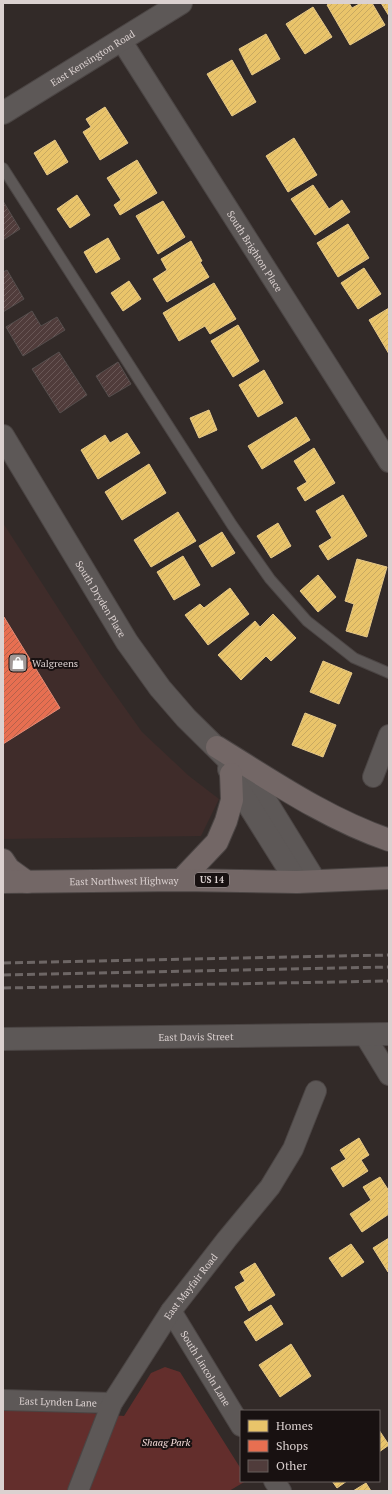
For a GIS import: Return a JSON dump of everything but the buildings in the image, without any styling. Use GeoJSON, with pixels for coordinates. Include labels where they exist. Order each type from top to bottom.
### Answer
{"type":"FeatureCollection","features":[{"type":"Feature","properties":{"kind":"main road"},"geometry":{"type":"LineString","coordinates":[[217,747],[285,789],[346,823],[389,840]]}},
{"type":"Feature","properties":{"kind":"main road"},"geometry":{"type":"LineString","coordinates":[[181,880],[217,842],[226,821],[232,800],[231,774]]}},
{"type":"Feature","properties":{"kind":"main road"},"geometry":{"type":"LineString","coordinates":[[3,860],[9,869],[27,882]]}},
{"type":"Feature","properties":{"kind":"main road","name":"East Northwest Highway"},"geometry":{"type":"LineString","coordinates":[[3,882],[181,880],[306,881],[389,878]]}},
{"type":"Feature","properties":{"kind":"street","name":"East Kensington Road"},"geometry":{"type":"LineString","coordinates":[[3,113],[121,40],[173,5]]}},
{"type":"Feature","properties":{"kind":"street","name":"South Brighton Place"},"geometry":{"type":"LineString","coordinates":[[121,40],[389,462]]}},
{"type":"Feature","properties":{"kind":"street","name":"South Dryden Place"},"geometry":{"type":"LineString","coordinates":[[3,436],[127,642],[160,688],[186,718],[259,790],[306,881]]}},
{"type":"Feature","properties":{"kind":"street"},"geometry":{"type":"LineString","coordinates":[[373,777],[389,735]]}},
{"type":"Feature","properties":{"kind":"street","name":"South Dryden Place"},"geometry":{"type":"LineString","coordinates":[[217,747],[238,788],[306,881]]}},
{"type":"Feature","properties":{"kind":"street"},"geometry":{"type":"LineString","coordinates":[[364,1034],[389,1075]]}},
{"type":"Feature","properties":{"kind":"street","name":"East Davis Street"},"geometry":{"type":"LineString","coordinates":[[3,1039],[389,1034]]}},
{"type":"Feature","properties":{"kind":"street","name":"East Mayfair Road"},"geometry":{"type":"LineString","coordinates":[[78,1491],[112,1403],[170,1311],[270,1187],[293,1149],[316,1090]]}},
{"type":"Feature","properties":{"kind":"street","name":"South Lincoln Lane"},"geometry":{"type":"LineString","coordinates":[[170,1311],[240,1424]]}},
{"type":"Feature","properties":{"kind":"street","name":"East Lynden Lane"},"geometry":{"type":"LineString","coordinates":[[3,1400],[112,1403]]}},
{"type":"Feature","properties":{"kind":"street"},"geometry":{"type":"LineString","coordinates":[[275,1482],[281,1491]]}},
{"type":"Feature","properties":{"kind":"lane"},"geometry":{"type":"LineString","coordinates":[[3,168],[232,526],[270,579],[307,621],[354,658],[389,673]]}},
{"type":"Feature","properties":{"kind":"shaded area"},"geometry":{"type":"Polygon","coordinates":[[[3,523],[100,673],[142,732],[189,776],[219,799],[201,836],[3,839],[3,523]]]}},
{"type":"Feature","properties":{"kind":"green space","name":"Shaag Park"},"geometry":{"type":"Polygon","coordinates":[[[165,1367],[180,1372],[240,1467],[240,1482],[244,1482],[229,1491],[3,1491],[3,1409],[69,1409],[79,1412],[124,1416],[151,1373],[165,1367]]]}},
{"type":"Feature","properties":{"kind":"railway"},"geometry":{"type":"LineString","coordinates":[[3,963],[389,955]]}},
{"type":"Feature","properties":{"kind":"railway"},"geometry":{"type":"LineString","coordinates":[[3,975],[389,967]]}},
{"type":"Feature","properties":{"kind":"railway"},"geometry":{"type":"LineString","coordinates":[[3,988],[389,981]]}},
{"type":"Feature","properties":{"kind":"place","name":"Walgreens"},"geometry":{"type":"Point","coordinates":[18,663]}}]}
